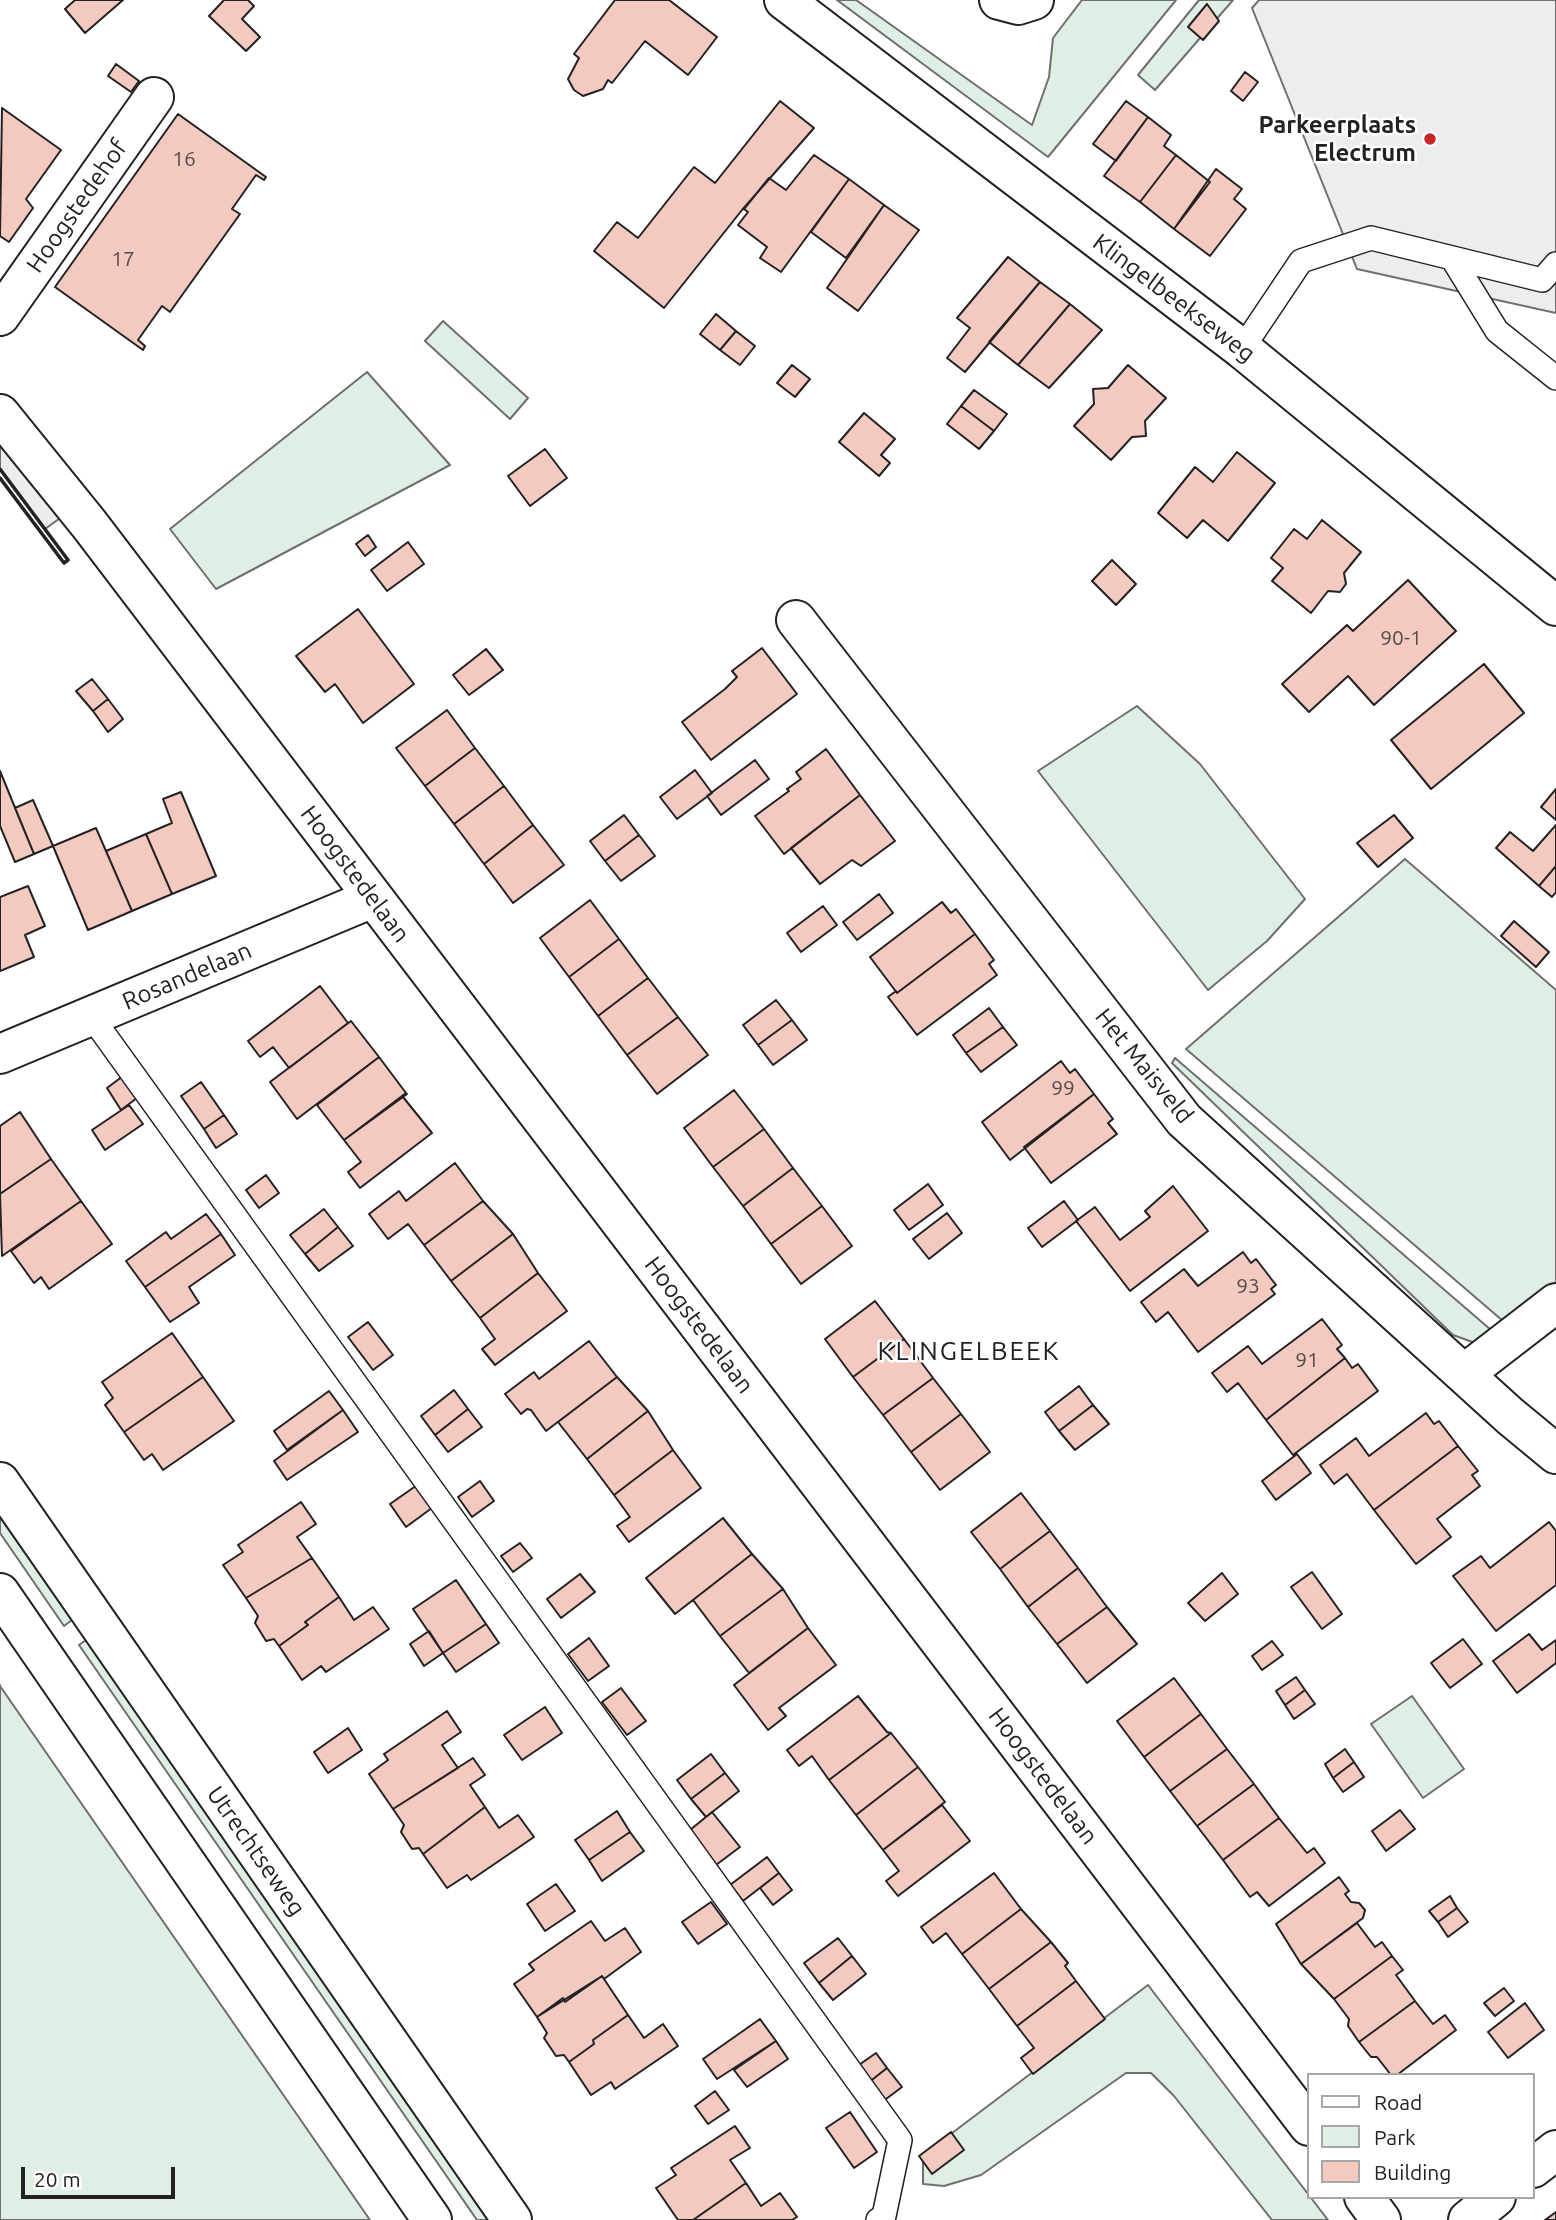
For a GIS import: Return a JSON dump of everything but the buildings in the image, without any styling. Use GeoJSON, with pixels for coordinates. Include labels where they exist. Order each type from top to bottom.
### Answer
{"type":"FeatureCollection","features":[{"type":"Feature","properties":{"kind":"street","name":"Klingelbeekseweg"},"geometry":{"type":"LineString","coordinates":[[784,0],[1242,349],[1556,606]]}},
{"type":"Feature","properties":{"kind":"street"},"geometry":{"type":"LineString","coordinates":[[999,0],[1018,5],[1034,0]]}},
{"type":"Feature","properties":{"kind":"street","name":"Hoogstedehof"},"geometry":{"type":"LineString","coordinates":[[0,316],[155,97]]}},
{"type":"Feature","properties":{"kind":"street","name":"Hoogstedelaan"},"geometry":{"type":"LineString","coordinates":[[0,414],[89,524],[1308,2125]]}},
{"type":"Feature","properties":{"kind":"street","name":"Het Maisveld"},"geometry":{"type":"LineString","coordinates":[[796,620],[1184,1120],[1556,1454]]}},
{"type":"Feature","properties":{"kind":"street","name":"Rosandelaan"},"geometry":{"type":"LineString","coordinates":[[0,1054],[373,898]]}},
{"type":"Feature","properties":{"kind":"street"},"geometry":{"type":"LineString","coordinates":[[1464,1374],[1556,1303]]}},
{"type":"Feature","properties":{"kind":"street","name":"Utrechtseweg"},"geometry":{"type":"LineString","coordinates":[[0,1482],[512,2220]]}},
{"type":"Feature","properties":{"kind":"street"},"geometry":{"type":"LineString","coordinates":[[0,1593],[432,2220]]}},
{"type":"Feature","properties":{"kind":"street"},"geometry":{"type":"LineString","coordinates":[[1535,2166],[1556,2150]]}},
{"type":"Feature","properties":{"kind":"street"},"geometry":{"type":"LineString","coordinates":[[1365,2199],[1381,2220]]}},
{"type":"Feature","properties":{"kind":"street"},"geometry":{"type":"LineString","coordinates":[[1468,2220],[1494,2199]]}},
{"type":"Feature","properties":{"kind":"lane"},"geometry":{"type":"LineString","coordinates":[[1242,349],[1301,261],[1371,238],[1542,280],[1556,264]]}},
{"type":"Feature","properties":{"kind":"lane"},"geometry":{"type":"LineString","coordinates":[[1452,258],[1497,331],[1556,378]]}},
{"type":"Feature","properties":{"kind":"lane"},"geometry":{"type":"LineString","coordinates":[[91,1016],[900,2140],[884,2216],[878,2220]]}},
{"type":"Feature","properties":{"kind":"green space"},"geometry":{"type":"Polygon","coordinates":[[[837,0],[856,0],[1032,125],[1049,77],[1053,38],[1082,0],[1176,0],[1048,157],[837,0]]]}},
{"type":"Feature","properties":{"kind":"green space"},"geometry":{"type":"Polygon","coordinates":[[[1199,0],[1233,0],[1155,90],[1138,75],[1199,0]]]}},
{"type":"Feature","properties":{"kind":"green space"},"geometry":{"type":"Polygon","coordinates":[[[443,321],[528,398],[510,419],[425,341],[443,321]]]}},
{"type":"Feature","properties":{"kind":"green space"},"geometry":{"type":"Polygon","coordinates":[[[367,372],[450,465],[216,589],[170,529],[367,372]]]}},
{"type":"Feature","properties":{"kind":"green space"},"geometry":{"type":"Polygon","coordinates":[[[1137,706],[1200,764],[1305,899],[1267,941],[1208,990],[1038,771],[1137,706]]]}},
{"type":"Feature","properties":{"kind":"green space"},"geometry":{"type":"Polygon","coordinates":[[[1405,859],[1556,990],[1556,1288],[1510,1327],[1186,1049],[1405,859]]]}},
{"type":"Feature","properties":{"kind":"green space"},"geometry":{"type":"Polygon","coordinates":[[[1175,1058],[1498,1336],[1486,1347],[1453,1335],[1172,1063],[1175,1058]]]}},
{"type":"Feature","properties":{"kind":"green space"},"geometry":{"type":"Polygon","coordinates":[[[0,1517],[72,1620],[64,1626],[0,1533],[0,1517]]]}},
{"type":"Feature","properties":{"kind":"green space"},"geometry":{"type":"Polygon","coordinates":[[[86,1640],[488,2220],[477,2220],[79,1645],[86,1640]]]}},
{"type":"Feature","properties":{"kind":"green space"},"geometry":{"type":"Polygon","coordinates":[[[0,1686],[370,2220],[0,2220],[0,1686]]]}},
{"type":"Feature","properties":{"kind":"green space"},"geometry":{"type":"Polygon","coordinates":[[[1412,1696],[1464,1769],[1423,1798],[1371,1724],[1412,1696]]]}},
{"type":"Feature","properties":{"kind":"green space"},"geometry":{"type":"Polygon","coordinates":[[[1148,1985],[1308,2194],[1308,2199],[1312,2199],[1328,2220],[1272,2220],[1174,2096],[1151,2073],[1126,2073],[981,2175],[944,2186],[923,2184],[923,2155],[1148,1985]]]}},
{"type":"Feature","properties":{"kind":"shaded area","name":"Parkeerplaats Electrum"},"geometry":{"type":"Polygon","coordinates":[[[1259,0],[1556,0],[1556,313],[1357,269],[1252,8],[1259,0]]]}},
{"type":"Feature","properties":{"kind":"shaded area"},"geometry":{"type":"Polygon","coordinates":[[[0,432],[63,516],[45,529],[0,469],[0,432]]]}},
{"type":"Feature","properties":{"kind":"wall"},"geometry":{"type":"LineString","coordinates":[[0,469],[68,560],[64,563]]}},
{"type":"Feature","properties":{"kind":"wall"},"geometry":{"type":"LineString","coordinates":[[0,478],[64,563]]}},
{"type":"Feature","properties":{"kind":"place","name":"Parkeerplaats Electrum"},"geometry":{"type":"Point","coordinates":[1430,139]}},
{"type":"Feature","properties":{"kind":"district","name":"KLINGELBEEK"},"geometry":{"type":"Point","coordinates":[969,1351]}}]}
